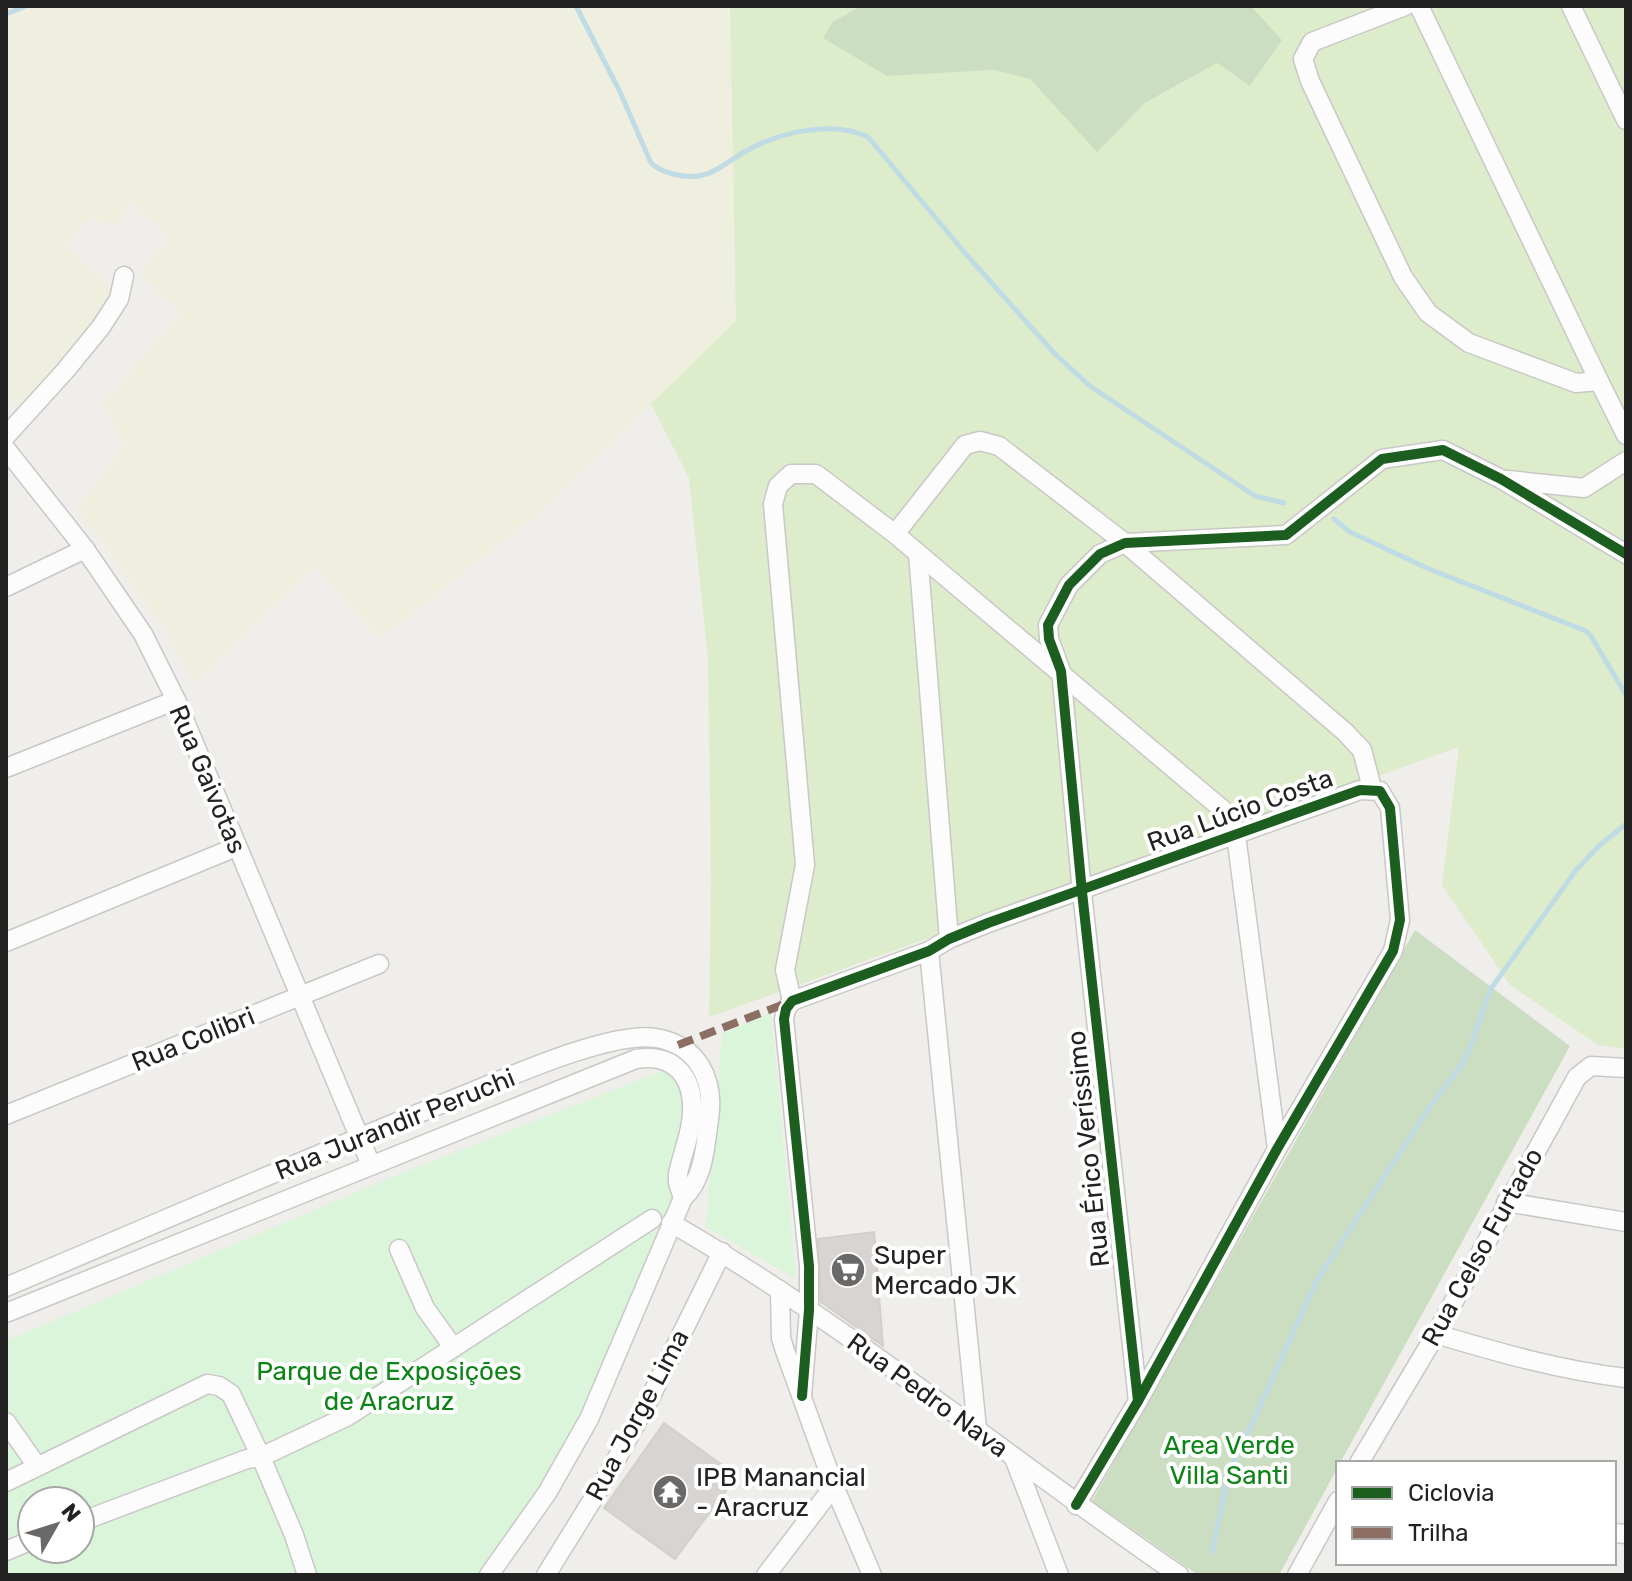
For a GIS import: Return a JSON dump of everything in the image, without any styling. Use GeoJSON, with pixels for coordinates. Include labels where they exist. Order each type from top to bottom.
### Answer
{"type":"FeatureCollection","features":[{"type":"Feature","properties":{"kind":"street"},"geometry":{"type":"LineString","coordinates":[[1405,6],[1312,42],[1303,59],[1310,81],[1403,277],[1428,313],[1469,343],[1576,383],[1599,381]]}},
{"type":"Feature","properties":{"kind":"street"},"geometry":{"type":"LineString","coordinates":[[1419,6],[1626,438],[1626,448]]}},
{"type":"Feature","properties":{"kind":"street"},"geometry":{"type":"LineString","coordinates":[[1571,6],[1626,120]]}},
{"type":"Feature","properties":{"kind":"street"},"geometry":{"type":"LineString","coordinates":[[6,436],[101,327],[119,299],[124,276]]}},
{"type":"Feature","properties":{"kind":"street"},"geometry":{"type":"LineString","coordinates":[[895,534],[965,445],[980,441],[999,446],[1125,543],[1345,732],[1362,750],[1372,788]]}},
{"type":"Feature","properties":{"kind":"street","name":"Rua Gaivotas"},"geometry":{"type":"LineString","coordinates":[[6,449],[85,549],[143,634],[176,700],[371,1165]]}},
{"type":"Feature","properties":{"kind":"street"},"geometry":{"type":"LineString","coordinates":[[1125,543],[1286,535],[1382,459],[1443,450],[1501,479],[1626,554]]}},
{"type":"Feature","properties":{"kind":"street"},"geometry":{"type":"LineString","coordinates":[[1501,479],[1584,488],[1626,461]]}},
{"type":"Feature","properties":{"kind":"street"},"geometry":{"type":"LineString","coordinates":[[802,1396],[809,1266],[784,1019],[792,1001],[785,970],[805,865],[773,504],[778,486],[791,474],[816,474],[895,534],[1222,809],[1236,835],[1277,1149]]}},
{"type":"Feature","properties":{"kind":"street","name":"Rua Érico Veríssimo"},"geometry":{"type":"LineString","coordinates":[[1125,543],[1100,554],[1069,585],[1048,625],[1049,639],[1061,671],[1138,1401]]}},
{"type":"Feature","properties":{"kind":"street"},"geometry":{"type":"LineString","coordinates":[[6,587],[85,549]]}},
{"type":"Feature","properties":{"kind":"street"},"geometry":{"type":"LineString","coordinates":[[918,553],[949,939]]}},
{"type":"Feature","properties":{"kind":"street"},"geometry":{"type":"LineString","coordinates":[[6,768],[176,700]]}},
{"type":"Feature","properties":{"kind":"street","name":"Rua Lúcio Costa"},"geometry":{"type":"LineString","coordinates":[[792,1001],[929,951],[949,939],[1360,790],[1372,788],[1380,791],[1390,808],[1400,920],[1398,937],[1387,963],[1277,1149],[1138,1401],[1076,1505]]}},
{"type":"Feature","properties":{"kind":"street"},"geometry":{"type":"LineString","coordinates":[[6,942],[236,847]]}},
{"type":"Feature","properties":{"kind":"street"},"geometry":{"type":"LineString","coordinates":[[929,951],[977,1429]]}},
{"type":"Feature","properties":{"kind":"street","name":"Rua Colibri"},"geometry":{"type":"LineString","coordinates":[[6,1115],[379,964]]}},
{"type":"Feature","properties":{"kind":"street","name":"Rua Jurandir Peruchi"},"geometry":{"type":"LineString","coordinates":[[6,1287],[359,1137],[567,1055],[643,1037],[656,1038],[683,1049],[693,1057],[708,1079],[710,1103],[696,1182],[683,1198],[671,1223],[589,1419],[547,1493],[489,1575]]}},
{"type":"Feature","properties":{"kind":"street","name":"Rua Jurandir Peruchi"},"geometry":{"type":"LineString","coordinates":[[6,1313],[606,1069],[648,1057],[670,1062],[682,1072],[687,1083],[692,1116],[678,1183],[683,1198]]}},
{"type":"Feature","properties":{"kind":"street","name":"Rua Celso Furtado"},"geometry":{"type":"LineString","coordinates":[[1360,1461],[1436,1334],[1577,1077],[1591,1066],[1600,1064],[1626,1068]]}},
{"type":"Feature","properties":{"kind":"street"},"geometry":{"type":"LineString","coordinates":[[1506,1202],[1626,1222]]}},
{"type":"Feature","properties":{"kind":"street"},"geometry":{"type":"LineString","coordinates":[[96,1516],[247,1459],[261,1457],[348,1416],[652,1219]]}},
{"type":"Feature","properties":{"kind":"street","name":"Rua Pedro Nava"},"geometry":{"type":"LineString","coordinates":[[671,1223],[722,1252],[809,1310],[977,1429],[1076,1505],[1179,1575]]}},
{"type":"Feature","properties":{"kind":"street"},"geometry":{"type":"LineString","coordinates":[[399,1249],[425,1308],[453,1347]]}},
{"type":"Feature","properties":{"kind":"street","name":"Rua Jorge Lima"},"geometry":{"type":"LineString","coordinates":[[546,1575],[644,1410],[722,1252]]}},
{"type":"Feature","properties":{"kind":"street"},"geometry":{"type":"LineString","coordinates":[[780,1290],[781,1338],[834,1486],[872,1575]]}},
{"type":"Feature","properties":{"kind":"street"},"geometry":{"type":"LineString","coordinates":[[1436,1334],[1529,1362],[1626,1378]]}},
{"type":"Feature","properties":{"kind":"street"},"geometry":{"type":"LineString","coordinates":[[6,1482],[207,1384],[219,1386],[231,1394],[261,1457],[294,1535],[307,1575]]}},
{"type":"Feature","properties":{"kind":"street"},"geometry":{"type":"LineString","coordinates":[[6,1422],[37,1466]]}},
{"type":"Feature","properties":{"kind":"street"},"geometry":{"type":"LineString","coordinates":[[1013,1456],[1059,1575]]}},
{"type":"Feature","properties":{"kind":"street"},"geometry":{"type":"LineString","coordinates":[[766,1575],[834,1486]]}},
{"type":"Feature","properties":{"kind":"street"},"geometry":{"type":"LineString","coordinates":[[1297,1575],[1336,1505]]}},
{"type":"Feature","properties":{"kind":"green space"},"geometry":{"type":"Polygon","coordinates":[[[6,6],[730,6],[736,321],[526,526],[525,523],[380,640],[315,566],[194,684],[166,630],[77,508],[125,445],[102,404],[181,313],[138,275],[170,238],[128,200],[121,226],[89,219],[65,246],[120,296],[17,410],[6,392],[6,6]]]}},
{"type":"Feature","properties":{"kind":"green space"},"geometry":{"type":"Polygon","coordinates":[[[730,6],[861,6],[833,22],[887,76],[995,70],[1030,79],[1097,151],[1145,103],[1217,63],[1250,86],[1282,40],[1251,6],[1626,6],[1626,1049],[1598,1045],[1510,985],[1442,885],[1459,747],[709,1017],[708,659],[689,478],[651,404],[736,321],[730,6]]]}},
{"type":"Feature","properties":{"kind":"green space"},"geometry":{"type":"Polygon","coordinates":[[[861,6],[1251,6],[1282,40],[1250,86],[1217,63],[1145,103],[1097,152],[1030,79],[995,70],[887,76],[823,38],[833,22],[861,6]]]}},
{"type":"Feature","properties":{"kind":"green space","name":"Area Verde Villa Santi"},"geometry":{"type":"Polygon","coordinates":[[[1415,930],[1570,1046],[1341,1461],[1336,1461],[1336,1471],[1279,1575],[1198,1575],[1092,1501],[1415,930]]]}},
{"type":"Feature","properties":{"kind":"green space"},"geometry":{"type":"Polygon","coordinates":[[[771,1013],[796,1279],[706,1227],[722,1034],[771,1013]]]}},
{"type":"Feature","properties":{"kind":"green space","name":"Parque de Exposições de Aracruz"},"geometry":{"type":"Polygon","coordinates":[[[672,1071],[698,1098],[701,1107],[674,1213],[587,1421],[483,1575],[6,1575],[6,1341],[390,1178],[657,1073],[672,1071]]]}},
{"type":"Feature","properties":{"kind":"building","name":"Super Mercado JK"},"geometry":{"type":"Polygon","coordinates":[[[874,1232],[883,1346],[821,1302],[818,1239],[874,1232]]]}},
{"type":"Feature","properties":{"kind":"building","name":"IPB Manancial - Aracruz"},"geometry":{"type":"Polygon","coordinates":[[[664,1423],[737,1476],[675,1559],[604,1508],[664,1423]]]}},
{"type":"Feature","properties":{"kind":"waterway"},"geometry":{"type":"LineString","coordinates":[[6,14],[26,6]]}},
{"type":"Feature","properties":{"kind":"waterway"},"geometry":{"type":"LineString","coordinates":[[576,6],[655,167],[673,174],[705,175],[761,144],[807,130],[839,129],[868,137],[965,253],[1056,355],[1090,386],[1255,496],[1284,503]]}},
{"type":"Feature","properties":{"kind":"waterway"},"geometry":{"type":"LineString","coordinates":[[1334,519],[1350,532],[1429,569],[1586,631],[1626,695]]}},
{"type":"Feature","properties":{"kind":"waterway"},"geometry":{"type":"LineString","coordinates":[[1212,1552],[1234,1463],[1317,1280],[1431,1105],[1463,1063],[1490,990],[1576,870],[1626,824]]}},
{"type":"Feature","properties":{"kind":"marked path"},"geometry":{"type":"LineString","coordinates":[[678,1045],[792,1001]]}},
{"type":"Feature","properties":{"kind":"cycle path"},"geometry":{"type":"LineString","coordinates":[[1138,1401],[1061,671],[1049,639],[1048,625],[1069,585],[1100,554],[1125,543],[1286,535],[1382,459],[1443,450],[1501,479],[1626,554]]}},
{"type":"Feature","properties":{"kind":"cycle path"},"geometry":{"type":"LineString","coordinates":[[802,1396],[809,1266],[784,1019],[792,1001],[929,951],[988,923],[1360,790],[1380,791],[1390,808],[1400,920],[1393,951],[1076,1505]]}},
{"type":"Feature","properties":{"kind":"place","name":"Super Mercado JK"},"geometry":{"type":"Point","coordinates":[848,1270]}},
{"type":"Feature","properties":{"kind":"place","name":"IPB Manancial - Aracruz"},"geometry":{"type":"Point","coordinates":[670,1492]}}]}
